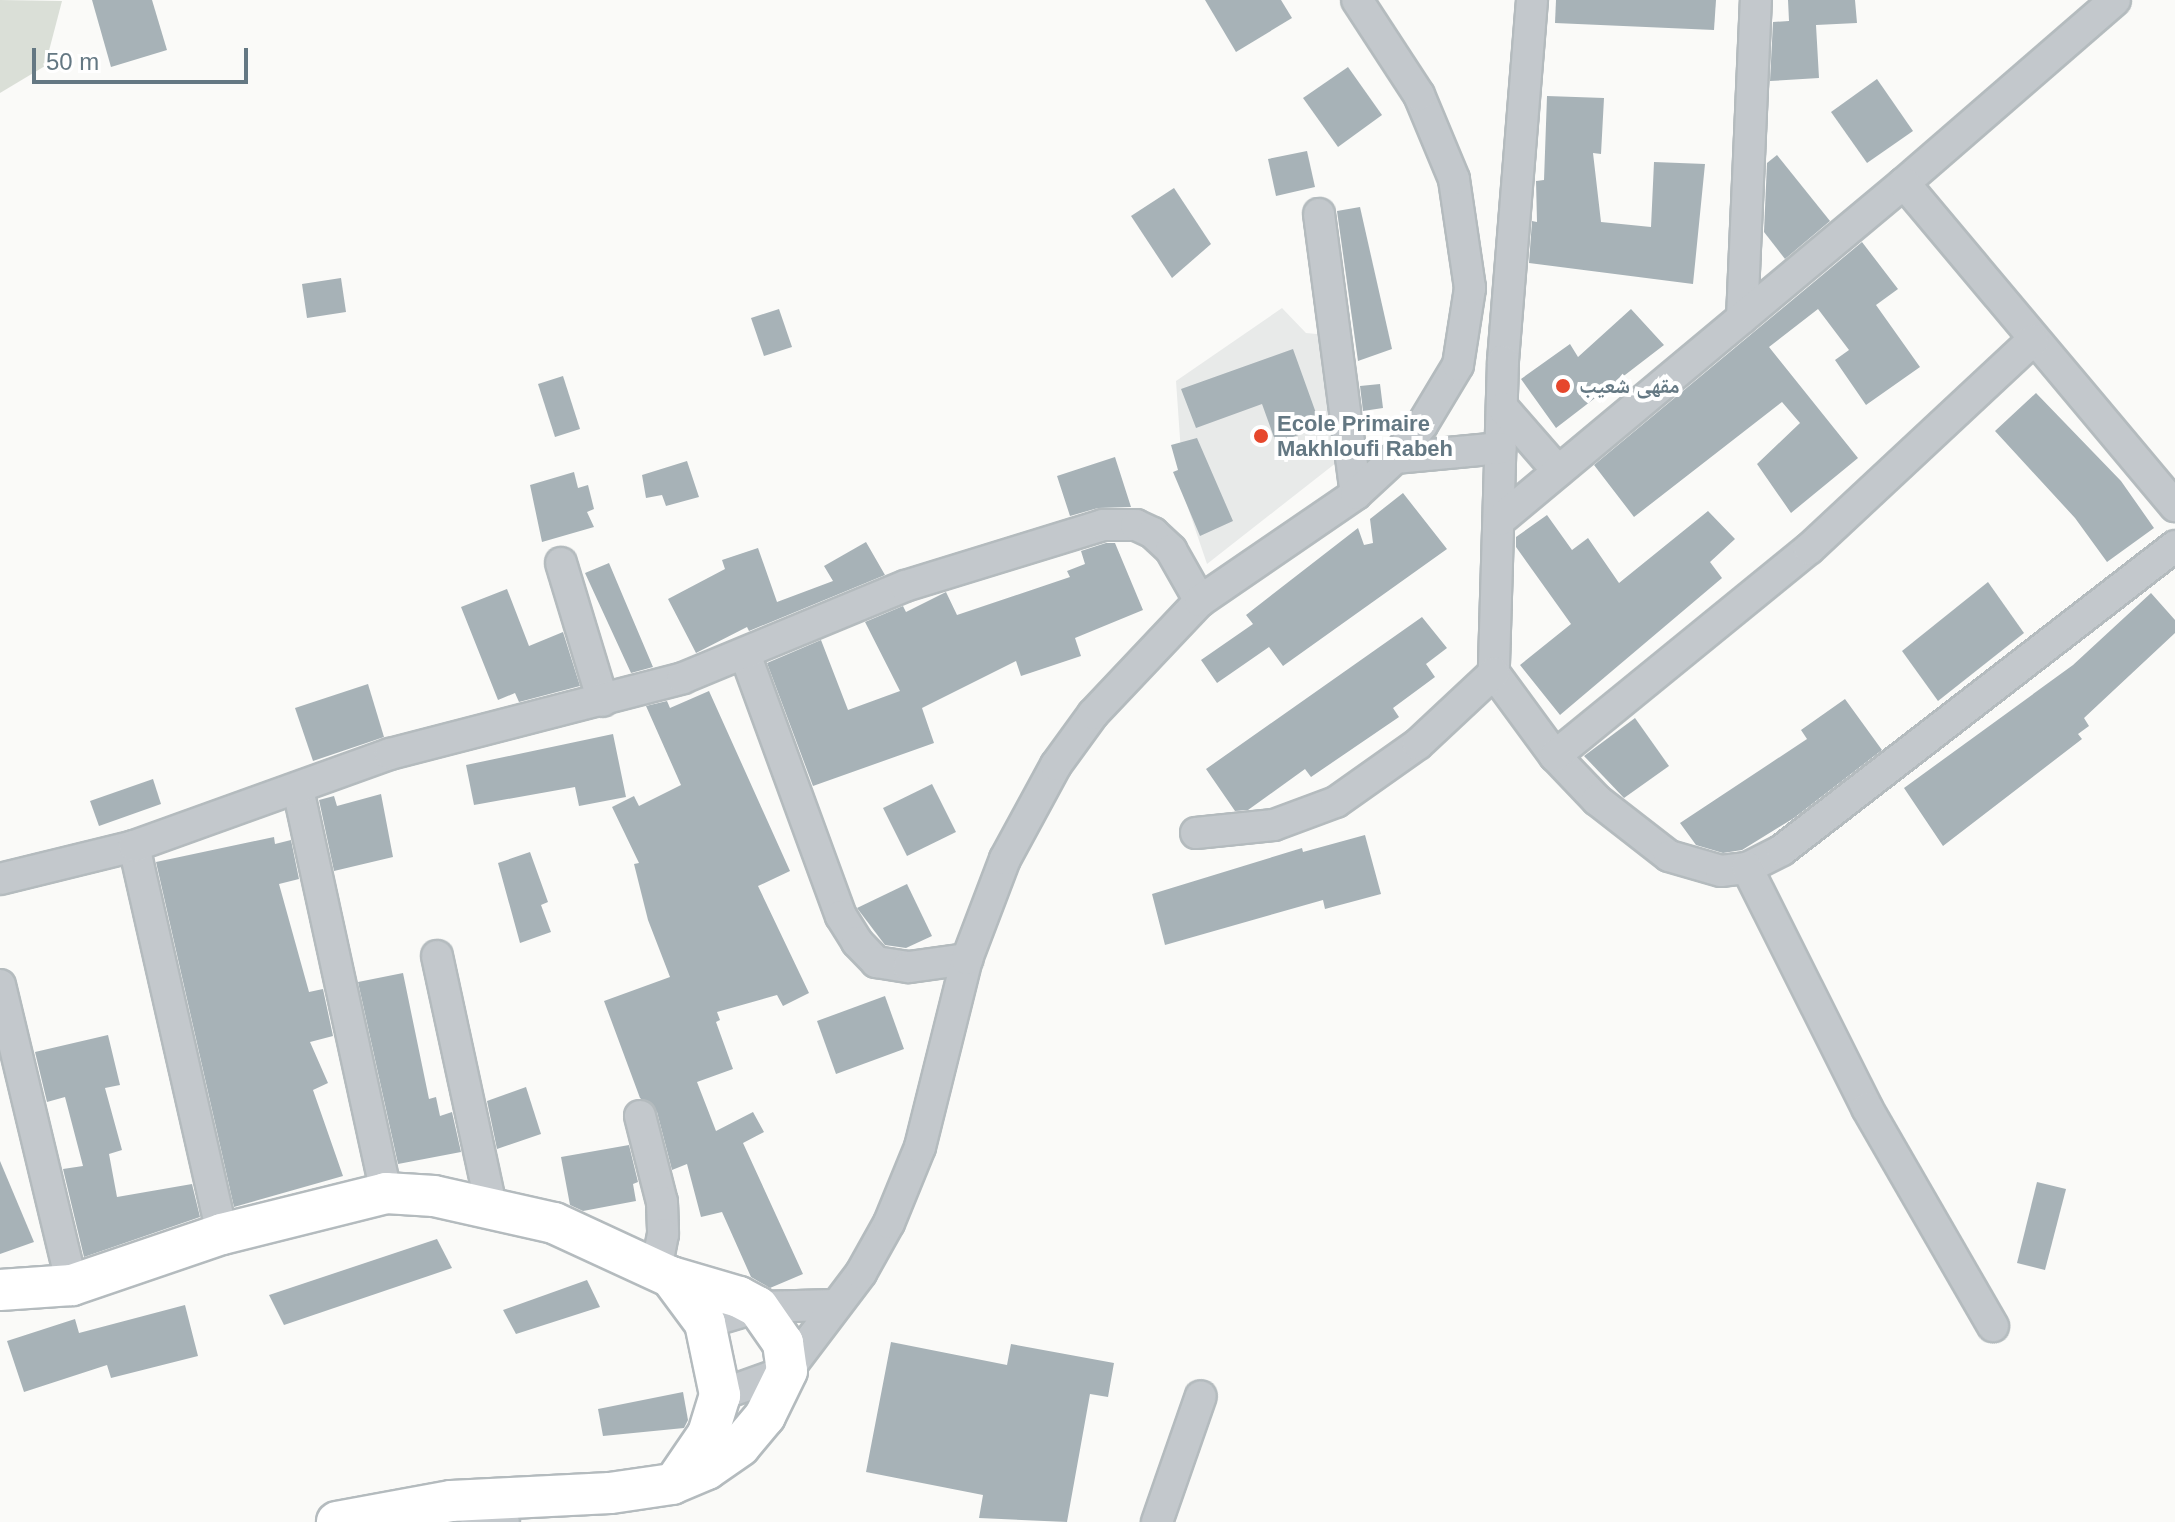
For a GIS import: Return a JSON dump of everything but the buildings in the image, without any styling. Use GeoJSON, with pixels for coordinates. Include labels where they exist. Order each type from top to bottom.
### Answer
{"type":"FeatureCollection","features":[{"type":"Feature","properties":{"kind":"main road"},"geometry":{"type":"LineString","coordinates":[[0,1290],[72,1285],[222,1234],[386,1193],[491,1206],[554,1223],[664,1273],[714,1287],[758,1307],[783,1343],[787,1371],[778,1396],[740,1446],[707,1469],[672,1484],[610,1493],[451,1501],[337,1522]]}},
{"type":"Feature","properties":{"kind":"main road"},"geometry":{"type":"LineString","coordinates":[[664,1273],[705,1323],[720,1395],[702,1447],[672,1484]]}},
{"type":"Feature","properties":{"kind":"street"},"geometry":{"type":"LineString","coordinates":[[720,1395],[787,1371],[861,1273],[889,1223],[920,1147],[967,959],[1005,859],[1056,765],[1093,714],[1200,601],[1356,494],[1395,458],[1422,425],[1458,365],[1470,288],[1454,179],[1419,95],[1357,0]]}},
{"type":"Feature","properties":{"kind":"street"},"geometry":{"type":"LineString","coordinates":[[1532,0],[1503,361],[1500,520],[1491,637],[1494,673],[1555,756],[1597,800],[1669,856],[1721,871],[1747,868],[1782,850],[2175,546]]}},
{"type":"Feature","properties":{"kind":"street"},"geometry":{"type":"LineString","coordinates":[[1742,318],[1756,0]]}},
{"type":"Feature","properties":{"kind":"street"},"geometry":{"type":"LineString","coordinates":[[1500,520],[1904,183],[2115,0]]}},
{"type":"Feature","properties":{"kind":"street"},"geometry":{"type":"LineString","coordinates":[[1904,183],[2175,506]]}},
{"type":"Feature","properties":{"kind":"street"},"geometry":{"type":"LineString","coordinates":[[1319,214],[1356,494]]}},
{"type":"Feature","properties":{"kind":"street"},"geometry":{"type":"LineString","coordinates":[[1555,756],[1809,549],[2033,340]]}},
{"type":"Feature","properties":{"kind":"street"},"geometry":{"type":"LineString","coordinates":[[1458,365],[1503,361]]}},
{"type":"Feature","properties":{"kind":"street"},"geometry":{"type":"LineString","coordinates":[[1503,408],[1558,471]]}},
{"type":"Feature","properties":{"kind":"street"},"geometry":{"type":"LineString","coordinates":[[1395,458],[1501,448]]}},
{"type":"Feature","properties":{"kind":"street"},"geometry":{"type":"LineString","coordinates":[[0,879],[134,846],[390,754],[603,701],[745,654],[905,586],[1103,525],[1136,525],[1153,533],[1171,550],[1200,601]]}},
{"type":"Feature","properties":{"kind":"street"},"geometry":{"type":"LineString","coordinates":[[561,563],[603,701]]}},
{"type":"Feature","properties":{"kind":"street"},"geometry":{"type":"LineString","coordinates":[[745,654],[841,916],[857,942],[876,962],[909,967],[967,959]]}},
{"type":"Feature","properties":{"kind":"street"},"geometry":{"type":"LineString","coordinates":[[1196,833],[1274,825],[1336,802],[1418,744],[1494,673]]}},
{"type":"Feature","properties":{"kind":"street"},"geometry":{"type":"LineString","coordinates":[[298,789],[386,1193]]}},
{"type":"Feature","properties":{"kind":"street"},"geometry":{"type":"LineString","coordinates":[[134,846],[222,1234]]}},
{"type":"Feature","properties":{"kind":"street"},"geometry":{"type":"LineString","coordinates":[[1747,868],[1867,1108],[1993,1326]]}},
{"type":"Feature","properties":{"kind":"street"},"geometry":{"type":"LineString","coordinates":[[437,956],[491,1206]]}},
{"type":"Feature","properties":{"kind":"street"},"geometry":{"type":"LineString","coordinates":[[0,985],[72,1285]]}},
{"type":"Feature","properties":{"kind":"street"},"geometry":{"type":"LineString","coordinates":[[640,1116],[662,1202],[664,1273]]}},
{"type":"Feature","properties":{"kind":"street"},"geometry":{"type":"LineString","coordinates":[[705,1323],[758,1307],[834,1305]]}},
{"type":"Feature","properties":{"kind":"street"},"geometry":{"type":"LineString","coordinates":[[1157,1522],[1201,1396]]}},
{"type":"Feature","properties":{"kind":"street"},"geometry":{"type":"LineString","coordinates":[[451,1501],[504,1522]]}},
{"type":"Feature","properties":{"kind":"shaded area"},"geometry":{"type":"Polygon","coordinates":[[[0,0],[62,1],[45,66],[0,93],[0,0]]]}},
{"type":"Feature","properties":{"kind":"shaded area","name":"Ecole Primaire Makhloufi Rabeh"},"geometry":{"type":"Polygon","coordinates":[[[1282,308],[1306,333],[1327,335],[1341,459],[1207,564],[1184,496],[1176,381],[1282,308]]]}},
{"type":"Feature","properties":{"kind":"place","name":"مقهى شعيب"},"geometry":{"type":"Point","coordinates":[1563,386]}},
{"type":"Feature","properties":{"kind":"place","name":"Ecole Primaire Makhloufi Rabeh"},"geometry":{"type":"Point","coordinates":[1261,436]}}]}
